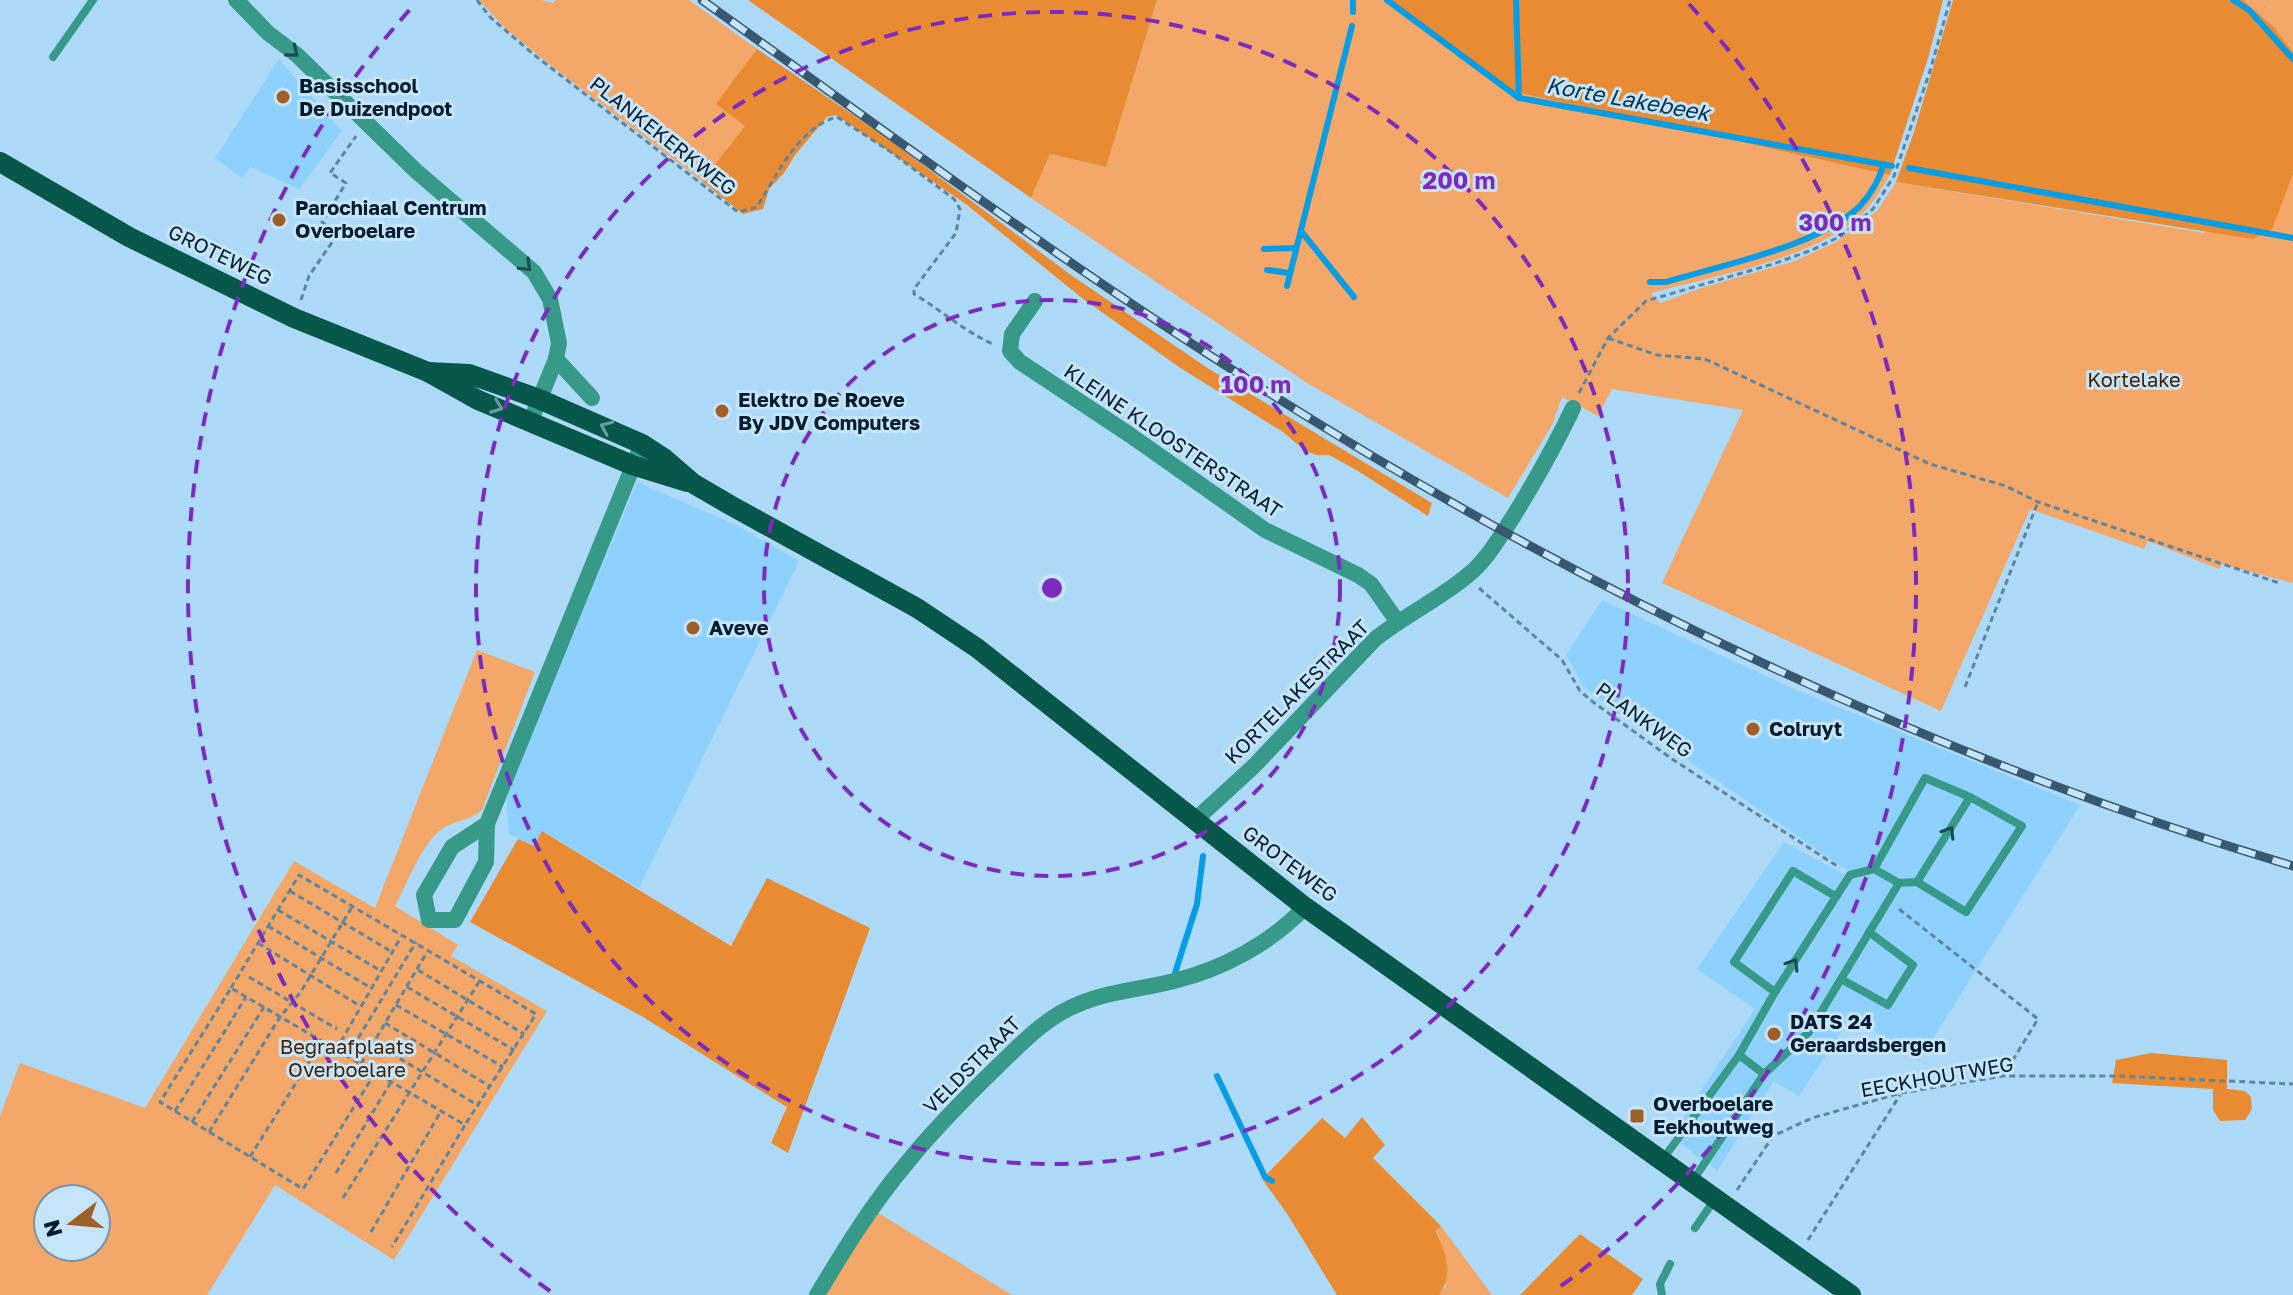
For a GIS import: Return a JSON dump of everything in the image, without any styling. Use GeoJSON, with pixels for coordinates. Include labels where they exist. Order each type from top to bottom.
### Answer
{"type":"FeatureCollection","features":[{"type":"Feature","properties":{"kind":"main road","name":"GROTEWEG"},"geometry":{"type":"LineString","coordinates":[[0,162],[129,237],[294,318],[428,372],[478,400],[632,465],[694,484]]}},
{"type":"Feature","properties":{"kind":"main road","name":"GROTEWEG"},"geometry":{"type":"LineString","coordinates":[[428,372],[469,374],[539,399],[642,444],[694,484],[917,608],[965,640],[1305,907],[1851,1295]]}},
{"type":"Feature","properties":{"kind":"street"},"geometry":{"type":"LineString","coordinates":[[236,0],[365,123],[534,272],[550,299],[559,343],[556,359],[531,420]]}},
{"type":"Feature","properties":{"kind":"street"},"geometry":{"type":"LineString","coordinates":[[1010,351],[1012,334],[1035,301]]}},
{"type":"Feature","properties":{"kind":"street","name":"KLEINE KLOOSTERSTRAAT"},"geometry":{"type":"LineString","coordinates":[[1010,351],[1020,362],[1265,530],[1371,584],[1397,621]]}},
{"type":"Feature","properties":{"kind":"street"},"geometry":{"type":"LineString","coordinates":[[556,359],[592,398]]}},
{"type":"Feature","properties":{"kind":"street","name":"KORTELAKESTRAAT"},"geometry":{"type":"LineString","coordinates":[[1194,821],[1254,766],[1375,639],[1397,621],[1467,576],[1481,563],[1504,532],[1551,454],[1573,408]]}},
{"type":"Feature","properties":{"kind":"street"},"geometry":{"type":"LineString","coordinates":[[487,824],[452,847],[424,895],[429,920],[455,920],[486,862],[487,824],[642,444]]}},
{"type":"Feature","properties":{"kind":"street","name":"VELDSTRAAT"},"geometry":{"type":"LineString","coordinates":[[817,1295],[854,1234],[905,1165],[962,1101],[1039,1026],[1099,997],[1175,981],[1222,964],[1258,946],[1289,924],[1305,907]]}},
{"type":"Feature","properties":{"kind":"lane"},"geometry":{"type":"LineString","coordinates":[[53,57],[93,0]]}},
{"type":"Feature","properties":{"kind":"lane"},"geometry":{"type":"LineString","coordinates":[[1662,1160],[1739,1055],[1775,992],[1850,875],[1874,869],[1899,883],[1917,882],[1966,912],[2022,826],[1970,797],[1925,778],[1874,869]]}},
{"type":"Feature","properties":{"kind":"lane"},"geometry":{"type":"LineString","coordinates":[[1917,882],[1970,797]]}},
{"type":"Feature","properties":{"kind":"lane"},"geometry":{"type":"LineString","coordinates":[[1775,992],[1734,962],[1793,871],[1835,896]]}},
{"type":"Feature","properties":{"kind":"lane"},"geometry":{"type":"LineString","coordinates":[[1691,1182],[1764,1074],[1809,1032],[1899,883]]}},
{"type":"Feature","properties":{"kind":"lane"},"geometry":{"type":"LineString","coordinates":[[1841,979],[1888,1005],[1913,965],[1869,932]]}},
{"type":"Feature","properties":{"kind":"lane"},"geometry":{"type":"LineString","coordinates":[[1739,1055],[1764,1074]]}},
{"type":"Feature","properties":{"kind":"lane"},"geometry":{"type":"LineString","coordinates":[[1695,1228],[1721,1203]]}},
{"type":"Feature","properties":{"kind":"lane"},"geometry":{"type":"LineString","coordinates":[[1662,1295],[1660,1284],[1670,1264]]}},
{"type":"Feature","properties":{"kind":"path","name":"PLANKEKERKWEG"},"geometry":{"type":"LineString","coordinates":[[477,0],[490,17],[533,54],[738,212],[757,207],[797,146],[820,124],[837,117],[875,142],[954,199],[960,209],[956,233],[914,289],[914,294],[979,338],[1010,351]]}},
{"type":"Feature","properties":{"kind":"path"},"geometry":{"type":"LineString","coordinates":[[1573,408],[1608,338],[1646,301],[1812,250],[1841,236],[1861,221],[1885,194],[1894,176],[1930,71],[1950,0]]}},
{"type":"Feature","properties":{"kind":"path"},"geometry":{"type":"LineString","coordinates":[[294,318],[309,276],[337,235],[322,222],[346,183],[330,173],[365,123]]}},
{"type":"Feature","properties":{"kind":"path"},"geometry":{"type":"LineString","coordinates":[[1608,338],[1657,355],[1705,359],[1930,464],[2006,486],[2038,502],[2279,583]]}},
{"type":"Feature","properties":{"kind":"path"},"geometry":{"type":"LineString","coordinates":[[1965,687],[2038,502]]}},
{"type":"Feature","properties":{"kind":"path","name":"PLANKWEG"},"geometry":{"type":"LineString","coordinates":[[1467,576],[1525,631],[1562,660],[1580,691],[1593,702],[1672,759],[1788,834]]}},
{"type":"Feature","properties":{"kind":"path"},"geometry":{"type":"LineString","coordinates":[[375,1073],[303,1189],[160,1102],[299,875],[536,1014],[392,1247]]}},
{"type":"Feature","properties":{"kind":"path"},"geometry":{"type":"LineString","coordinates":[[290,891],[392,952]]}},
{"type":"Feature","properties":{"kind":"path"},"geometry":{"type":"LineString","coordinates":[[209,1132],[280,1017],[311,976],[352,907]]}},
{"type":"Feature","properties":{"kind":"path"},"geometry":{"type":"LineString","coordinates":[[278,910],[381,971]]}},
{"type":"Feature","properties":{"kind":"path"},"geometry":{"type":"LineString","coordinates":[[1913,920],[2038,1019],[2003,1076]]}},
{"type":"Feature","properties":{"kind":"path"},"geometry":{"type":"LineString","coordinates":[[268,926],[372,988]]}},
{"type":"Feature","properties":{"kind":"path"},"geometry":{"type":"LineString","coordinates":[[336,1050],[401,937]]}},
{"type":"Feature","properties":{"kind":"path"},"geometry":{"type":"LineString","coordinates":[[258,943],[361,1006]]}},
{"type":"Feature","properties":{"kind":"path"},"geometry":{"type":"LineString","coordinates":[[348,1056],[416,944]]}},
{"type":"Feature","properties":{"kind":"path"},"geometry":{"type":"LineString","coordinates":[[361,1064],[427,952]]}},
{"type":"Feature","properties":{"kind":"path"},"geometry":{"type":"LineString","coordinates":[[417,969],[524,1034]]}},
{"type":"Feature","properties":{"kind":"path"},"geometry":{"type":"LineString","coordinates":[[249,977],[337,1029]]}},
{"type":"Feature","properties":{"kind":"path"},"geometry":{"type":"LineString","coordinates":[[343,1198],[479,982]]}},
{"type":"Feature","properties":{"kind":"path"},"geometry":{"type":"LineString","coordinates":[[407,987],[514,1050]]}},
{"type":"Feature","properties":{"kind":"path"},"geometry":{"type":"LineString","coordinates":[[231,988],[465,1125]]}},
{"type":"Feature","properties":{"kind":"path"},"geometry":{"type":"LineString","coordinates":[[175,1111],[246,997]]}},
{"type":"Feature","properties":{"kind":"path"},"geometry":{"type":"LineString","coordinates":[[396,1005],[503,1067]]}},
{"type":"Feature","properties":{"kind":"path"},"geometry":{"type":"LineString","coordinates":[[192,1122],[264,1007]]}},
{"type":"Feature","properties":{"kind":"path"},"geometry":{"type":"LineString","coordinates":[[385,1023],[491,1087]]}},
{"type":"Feature","properties":{"kind":"path"},"geometry":{"type":"LineString","coordinates":[[250,1157],[322,1041]]}},
{"type":"Feature","properties":{"kind":"path"},"geometry":{"type":"LineString","coordinates":[[374,1043],[479,1106]]}},
{"type":"Feature","properties":{"kind":"path","name":"EECKHOUTWEG"},"geometry":{"type":"LineString","coordinates":[[1721,1203],[1773,1136],[1812,1118],[1901,1093],[2003,1076],[2117,1076],[2293,1084]]}},
{"type":"Feature","properties":{"kind":"path"},"geometry":{"type":"LineString","coordinates":[[336,1173],[391,1082]]}},
{"type":"Feature","properties":{"kind":"path"},"geometry":{"type":"LineString","coordinates":[[1797,1257],[1901,1093]]}},
{"type":"Feature","properties":{"kind":"path"},"geometry":{"type":"LineString","coordinates":[[371,1232],[441,1111]]}},
{"type":"Feature","properties":{"kind":"shaded area"},"geometry":{"type":"Polygon","coordinates":[[[748,0],[1157,0],[1106,167],[1050,154],[1031,198],[748,0]]]}},
{"type":"Feature","properties":{"kind":"shaded area"},"geometry":{"type":"Polygon","coordinates":[[[1388,0],[1943,0],[1929,55],[1890,175],[1511,91],[1388,0]]]}},
{"type":"Feature","properties":{"kind":"shaded area"},"geometry":{"type":"Polygon","coordinates":[[[1953,0],[2243,0],[2274,27],[2293,52],[2293,174],[2272,229],[2253,239],[1896,182],[1953,0]]]}},
{"type":"Feature","properties":{"kind":"shaded area"},"geometry":{"type":"Polygon","coordinates":[[[757,49],[884,136],[1071,275],[1209,369],[1432,503],[1428,516],[1329,455],[1316,455],[1303,449],[1283,432],[1179,367],[1082,298],[967,205],[836,115],[827,117],[795,155],[769,189],[763,209],[743,214],[702,181],[745,126],[716,104],[757,49]]]}},
{"type":"Feature","properties":{"kind":"shaded area","name":"Basisschool De Duizendpoot"},"geometry":{"type":"Polygon","coordinates":[[[279,59],[342,131],[299,189],[250,167],[242,178],[215,158],[279,59]]]}},
{"type":"Feature","properties":{"kind":"shaded area"},"geometry":{"type":"Polygon","coordinates":[[[637,482],[738,526],[799,561],[639,888],[543,831],[534,846],[509,834],[506,796],[637,482]]]}},
{"type":"Feature","properties":{"kind":"shaded area"},"geometry":{"type":"Polygon","coordinates":[[[1602,600],[1789,687],[2080,805],[1919,1061],[1851,1017],[1799,1096],[1774,1081],[1717,1171],[1671,1136],[1755,1009],[1697,969],[1784,842],[1853,879],[1857,877],[1583,686],[1566,655],[1602,600]]]}},
{"type":"Feature","properties":{"kind":"shaded area"},"geometry":{"type":"Polygon","coordinates":[[[542,831],[731,946],[767,878],[870,928],[788,1153],[771,1143],[787,1107],[643,1017],[470,922],[518,839],[534,846],[542,831]]]}},
{"type":"Feature","properties":{"kind":"shaded area"},"geometry":{"type":"Polygon","coordinates":[[[2151,1053],[2227,1060],[2227,1089],[2245,1091],[2251,1097],[2252,1109],[2245,1120],[2220,1121],[2213,1110],[2213,1089],[2112,1083],[2116,1060],[2151,1053]]]}},
{"type":"Feature","properties":{"kind":"shaded area"},"geometry":{"type":"Polygon","coordinates":[[[1362,1117],[1385,1145],[1373,1158],[1441,1226],[1435,1231],[1445,1255],[1447,1271],[1439,1295],[1337,1295],[1262,1179],[1322,1118],[1345,1138],[1362,1117]]]}},
{"type":"Feature","properties":{"kind":"shaded area"},"geometry":{"type":"Polygon","coordinates":[[[1580,1234],[1643,1279],[1632,1295],[1520,1295],[1580,1234]]]}},
{"type":"Feature","properties":{"kind":"green space"},"geometry":{"type":"Polygon","coordinates":[[[479,0],[542,0],[553,3],[556,0],[689,0],[757,49],[717,104],[745,126],[702,181],[549,64],[506,29],[479,0]]]}},
{"type":"Feature","properties":{"kind":"green space","name":"Kortelake"},"geometry":{"type":"Polygon","coordinates":[[[1157,0],[1388,0],[1511,91],[1890,175],[1861,215],[1841,230],[1790,255],[1651,293],[1660,303],[1795,261],[1836,242],[1878,210],[1896,182],[2204,233],[2293,174],[2293,583],[2222,564],[2219,569],[2148,541],[2144,549],[2030,509],[1941,711],[1662,583],[1743,410],[1612,389],[1598,416],[1562,397],[1552,425],[1508,498],[1307,383],[1031,198],[1050,154],[1106,167],[1157,0]]]}},
{"type":"Feature","properties":{"kind":"green space"},"geometry":{"type":"Polygon","coordinates":[[[2243,0],[2293,0],[2293,52],[2274,27],[2243,0]]]}},
{"type":"Feature","properties":{"kind":"green space","name":"Begraafplaats Overboelare"},"geometry":{"type":"Polygon","coordinates":[[[477,650],[535,672],[482,810],[435,835],[422,853],[395,906],[458,945],[451,956],[547,1011],[394,1260],[275,1185],[207,1295],[0,1295],[0,1116],[20,1063],[145,1108],[294,861],[375,908],[477,650]]]}},
{"type":"Feature","properties":{"kind":"green space"},"geometry":{"type":"Polygon","coordinates":[[[875,1211],[1012,1295],[821,1295],[875,1211]]]}},
{"type":"Feature","properties":{"kind":"green space"},"geometry":{"type":"Polygon","coordinates":[[[1441,1226],[1492,1295],[1439,1295],[1446,1286],[1435,1231],[1441,1226]]]}},
{"type":"Feature","properties":{"kind":"waterway"},"geometry":{"type":"LineString","coordinates":[[1353,0],[1353,12]]}},
{"type":"Feature","properties":{"kind":"waterway","name":"Korte Lakebeek"},"geometry":{"type":"LineString","coordinates":[[1387,0],[1519,98],[1892,166]]}},
{"type":"Feature","properties":{"kind":"waterway"},"geometry":{"type":"LineString","coordinates":[[1516,0],[1519,98]]}},
{"type":"Feature","properties":{"kind":"waterway"},"geometry":{"type":"LineString","coordinates":[[2233,0],[2249,10],[2293,59]]}},
{"type":"Feature","properties":{"kind":"waterway"},"geometry":{"type":"LineString","coordinates":[[1287,286],[1352,26]]}},
{"type":"Feature","properties":{"kind":"waterway"},"geometry":{"type":"LineString","coordinates":[[1650,282],[1666,282],[1769,253],[1820,232],[1860,206],[1875,186],[1884,164]]}},
{"type":"Feature","properties":{"kind":"waterway","name":"Korte Lakebeek"},"geometry":{"type":"LineString","coordinates":[[1909,168],[2293,238]]}},
{"type":"Feature","properties":{"kind":"waterway"},"geometry":{"type":"LineString","coordinates":[[1301,231],[1354,297]]}},
{"type":"Feature","properties":{"kind":"waterway"},"geometry":{"type":"LineString","coordinates":[[1264,249],[1296,248]]}},
{"type":"Feature","properties":{"kind":"waterway"},"geometry":{"type":"LineString","coordinates":[[1267,270],[1290,273]]}},
{"type":"Feature","properties":{"kind":"waterway"},"geometry":{"type":"LineString","coordinates":[[1175,973],[1197,904],[1203,856]]}},
{"type":"Feature","properties":{"kind":"waterway"},"geometry":{"type":"LineString","coordinates":[[1217,1076],[1265,1177],[1272,1181]]}},
{"type":"Feature","properties":{"kind":"railway"},"geometry":{"type":"LineString","coordinates":[[702,0],[1122,298],[1387,465],[1510,535],[1763,663],[1893,721],[2158,823],[2293,866]]}},
{"type":"Feature","properties":{"kind":"place","name":"Basisschool De Duizendpoot"},"geometry":{"type":"Point","coordinates":[283,97]}},
{"type":"Feature","properties":{"kind":"place","name":"Parochiaal Centrum Overboelare"},"geometry":{"type":"Point","coordinates":[279,220]}},
{"type":"Feature","properties":{"kind":"place","name":"Elektro De Roeve By JDV Computers"},"geometry":{"type":"Point","coordinates":[722,411]}},
{"type":"Feature","properties":{"kind":"place","name":"Aveve"},"geometry":{"type":"Point","coordinates":[693,628]}},
{"type":"Feature","properties":{"kind":"place","name":"Colruyt"},"geometry":{"type":"Point","coordinates":[1753,729]}},
{"type":"Feature","properties":{"kind":"place","name":"DATS 24 Geraardsbergen"},"geometry":{"type":"Point","coordinates":[1774,1034]}},
{"type":"Feature","properties":{"kind":"place","name":"Overboelare Eekhoutweg"},"geometry":{"type":"Point","coordinates":[1637,1116]}}]}
